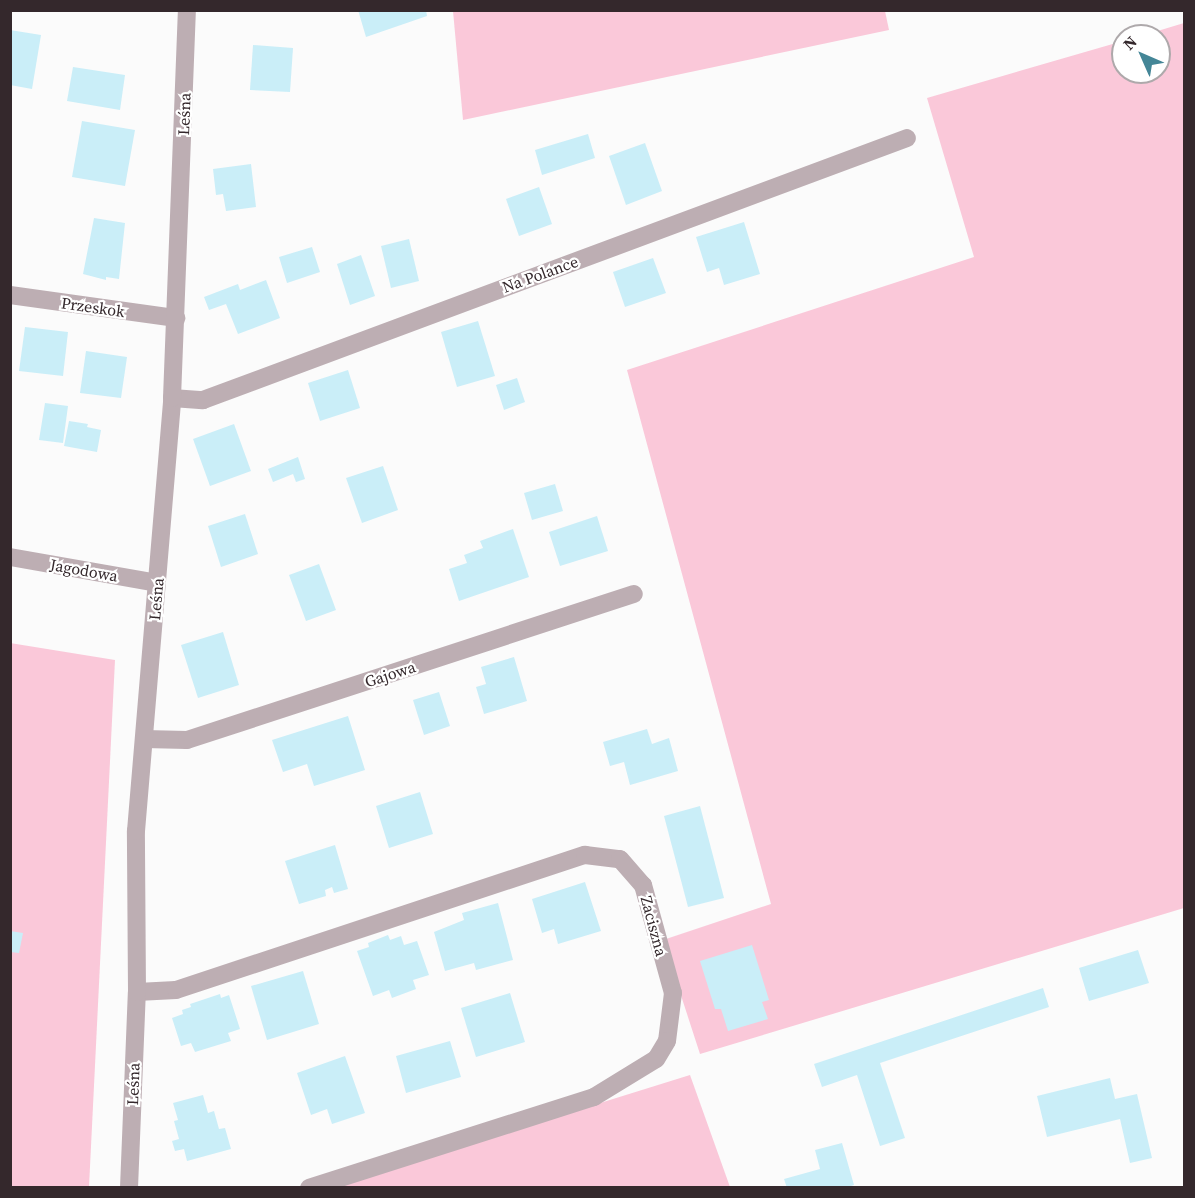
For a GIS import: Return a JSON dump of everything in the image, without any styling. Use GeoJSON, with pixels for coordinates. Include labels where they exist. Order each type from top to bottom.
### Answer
{"type":"FeatureCollection","features":[{"type":"Feature","properties":{"kind":"street","name":"Leśna"},"geometry":{"type":"LineString","coordinates":[[129,1188],[137,992],[136,831],[172,399],[187,10]]}},
{"type":"Feature","properties":{"kind":"street","name":"Na Polance"},"geometry":{"type":"LineString","coordinates":[[172,399],[203,400],[907,138]]}},
{"type":"Feature","properties":{"kind":"street","name":"Przeskok"},"geometry":{"type":"LineString","coordinates":[[10,295],[176,318]]}},
{"type":"Feature","properties":{"kind":"street","name":"Jagodowa"},"geometry":{"type":"LineString","coordinates":[[10,557],[157,583]]}},
{"type":"Feature","properties":{"kind":"street","name":"Gajowa"},"geometry":{"type":"LineString","coordinates":[[144,739],[187,740],[634,594]]}},
{"type":"Feature","properties":{"kind":"street","name":"Zaciszna"},"geometry":{"type":"LineString","coordinates":[[137,992],[176,990],[585,855],[620,859],[643,885],[673,993],[667,1041],[656,1059],[594,1097],[309,1188]]}},
{"type":"Feature","properties":{"kind":"shaded area"},"geometry":{"type":"Polygon","coordinates":[[[453,11],[885,11],[889,30],[463,120],[453,11]]]}},
{"type":"Feature","properties":{"kind":"shaded area"},"geometry":{"type":"Polygon","coordinates":[[[1184,23],[1184,908],[700,1054],[663,940],[771,904],[627,370],[974,257],[927,98],[1111,44],[1111,84],[1171,84],[1171,27],[1184,23]]]}},
{"type":"Feature","properties":{"kind":"shaded area"},"geometry":{"type":"Polygon","coordinates":[[[10,643],[115,660],[89,1187],[11,1187],[10,643]]]}},
{"type":"Feature","properties":{"kind":"shaded area"},"geometry":{"type":"Polygon","coordinates":[[[690,1075],[730,1187],[327,1188],[690,1075]]]}},
{"type":"Feature","properties":{"kind":"building"},"geometry":{"type":"Polygon","coordinates":[[[358,10],[426,10],[427,16],[366,37],[358,10]]]}},
{"type":"Feature","properties":{"kind":"building"},"geometry":{"type":"Polygon","coordinates":[[[10,30],[41,35],[32,89],[10,85],[10,30]]]}},
{"type":"Feature","properties":{"kind":"building"},"geometry":{"type":"Polygon","coordinates":[[[253,45],[293,48],[290,92],[250,90],[253,45]]]}},
{"type":"Feature","properties":{"kind":"building"},"geometry":{"type":"Polygon","coordinates":[[[73,67],[125,75],[120,110],[67,101],[73,67]]]}},
{"type":"Feature","properties":{"kind":"building"},"geometry":{"type":"Polygon","coordinates":[[[82,121],[135,130],[125,186],[72,177],[82,121]]]}},
{"type":"Feature","properties":{"kind":"building"},"geometry":{"type":"Polygon","coordinates":[[[588,134],[595,158],[542,175],[535,150],[588,134]]]}},
{"type":"Feature","properties":{"kind":"building"},"geometry":{"type":"Polygon","coordinates":[[[645,143],[662,191],[626,205],[609,156],[645,143]]]}},
{"type":"Feature","properties":{"kind":"building"},"geometry":{"type":"Polygon","coordinates":[[[251,164],[256,207],[226,211],[223,194],[216,195],[213,169],[251,164]]]}},
{"type":"Feature","properties":{"kind":"building"},"geometry":{"type":"Polygon","coordinates":[[[539,187],[552,224],[519,236],[506,199],[539,187]]]}},
{"type":"Feature","properties":{"kind":"building"},"geometry":{"type":"Polygon","coordinates":[[[94,218],[125,223],[119,279],[106,277],[106,280],[83,274],[94,218]]]}},
{"type":"Feature","properties":{"kind":"building"},"geometry":{"type":"Polygon","coordinates":[[[744,222],[760,274],[724,285],[719,268],[707,272],[696,237],[744,222]]]}},
{"type":"Feature","properties":{"kind":"building"},"geometry":{"type":"Polygon","coordinates":[[[409,239],[419,281],[391,288],[381,246],[409,239]]]}},
{"type":"Feature","properties":{"kind":"building"},"geometry":{"type":"Polygon","coordinates":[[[312,247],[320,272],[287,283],[279,257],[312,247]]]}},
{"type":"Feature","properties":{"kind":"building"},"geometry":{"type":"Polygon","coordinates":[[[361,255],[375,296],[350,305],[337,264],[361,255]]]}},
{"type":"Feature","properties":{"kind":"building"},"geometry":{"type":"Polygon","coordinates":[[[653,258],[666,293],[625,307],[613,272],[653,258]]]}},
{"type":"Feature","properties":{"kind":"building"},"geometry":{"type":"Polygon","coordinates":[[[266,280],[280,318],[238,334],[226,304],[209,310],[204,297],[238,284],[240,290],[266,280]]]}},
{"type":"Feature","properties":{"kind":"building"},"geometry":{"type":"Polygon","coordinates":[[[478,321],[495,376],[457,387],[441,332],[478,321]]]}},
{"type":"Feature","properties":{"kind":"building"},"geometry":{"type":"Polygon","coordinates":[[[25,327],[68,332],[63,376],[19,371],[25,327]]]}},
{"type":"Feature","properties":{"kind":"building"},"geometry":{"type":"Polygon","coordinates":[[[86,351],[127,357],[121,398],[80,393],[86,351]]]}},
{"type":"Feature","properties":{"kind":"building"},"geometry":{"type":"Polygon","coordinates":[[[348,370],[360,408],[320,421],[308,383],[348,370]]]}},
{"type":"Feature","properties":{"kind":"building"},"geometry":{"type":"Polygon","coordinates":[[[517,378],[525,402],[504,410],[496,385],[517,378]]]}},
{"type":"Feature","properties":{"kind":"building"},"geometry":{"type":"Polygon","coordinates":[[[45,403],[68,406],[63,443],[39,440],[45,403]]]}},
{"type":"Feature","properties":{"kind":"building"},"geometry":{"type":"Polygon","coordinates":[[[69,421],[88,424],[87,427],[101,430],[97,452],[64,446],[69,421]]]}},
{"type":"Feature","properties":{"kind":"building"},"geometry":{"type":"Polygon","coordinates":[[[234,424],[251,471],[210,486],[193,439],[234,424]]]}},
{"type":"Feature","properties":{"kind":"building"},"geometry":{"type":"Polygon","coordinates":[[[298,457],[305,479],[296,482],[293,474],[273,482],[268,469],[298,457]]]}},
{"type":"Feature","properties":{"kind":"building"},"geometry":{"type":"Polygon","coordinates":[[[383,466],[398,510],[362,523],[346,478],[383,466]]]}},
{"type":"Feature","properties":{"kind":"building"},"geometry":{"type":"Polygon","coordinates":[[[555,484],[563,511],[532,520],[524,493],[555,484]]]}},
{"type":"Feature","properties":{"kind":"building"},"geometry":{"type":"Polygon","coordinates":[[[245,514],[258,554],[221,567],[208,526],[245,514]]]}},
{"type":"Feature","properties":{"kind":"building"},"geometry":{"type":"Polygon","coordinates":[[[597,516],[608,551],[560,566],[549,532],[597,516]]]}},
{"type":"Feature","properties":{"kind":"building"},"geometry":{"type":"Polygon","coordinates":[[[513,529],[529,577],[459,601],[449,569],[467,563],[464,555],[483,548],[480,541],[513,529]]]}},
{"type":"Feature","properties":{"kind":"building"},"geometry":{"type":"Polygon","coordinates":[[[319,564],[336,610],[306,621],[289,575],[319,564]]]}},
{"type":"Feature","properties":{"kind":"building"},"geometry":{"type":"Polygon","coordinates":[[[223,632],[239,685],[198,698],[181,645],[223,632]]]}},
{"type":"Feature","properties":{"kind":"building"},"geometry":{"type":"Polygon","coordinates":[[[514,657],[527,701],[484,714],[476,687],[486,684],[481,667],[514,657]]]}},
{"type":"Feature","properties":{"kind":"building"},"geometry":{"type":"Polygon","coordinates":[[[439,692],[450,726],[424,735],[413,700],[439,692]]]}},
{"type":"Feature","properties":{"kind":"building"},"geometry":{"type":"Polygon","coordinates":[[[348,716],[365,770],[314,786],[307,764],[283,772],[272,740],[348,716]]]}},
{"type":"Feature","properties":{"kind":"building"},"geometry":{"type":"Polygon","coordinates":[[[647,729],[652,744],[669,738],[678,771],[630,785],[624,762],[610,766],[603,742],[647,729]]]}},
{"type":"Feature","properties":{"kind":"building"},"geometry":{"type":"Polygon","coordinates":[[[420,792],[433,834],[389,848],[376,806],[420,792]]]}},
{"type":"Feature","properties":{"kind":"building"},"geometry":{"type":"Polygon","coordinates":[[[700,806],[724,898],[688,907],[664,816],[700,806]]]}},
{"type":"Feature","properties":{"kind":"building"},"geometry":{"type":"Polygon","coordinates":[[[335,845],[348,889],[334,893],[332,887],[325,890],[326,896],[299,904],[285,861],[335,845]]]}},
{"type":"Feature","properties":{"kind":"building"},"geometry":{"type":"Polygon","coordinates":[[[585,882],[601,931],[558,944],[554,929],[542,933],[532,899],[585,882]]]}},
{"type":"Feature","properties":{"kind":"building"},"geometry":{"type":"Polygon","coordinates":[[[498,903],[513,960],[476,970],[474,963],[445,971],[434,932],[464,920],[462,913],[498,903]]]}},
{"type":"Feature","properties":{"kind":"building"},"geometry":{"type":"Polygon","coordinates":[[[10,931],[23,933],[19,953],[10,952],[10,931]]]}},
{"type":"Feature","properties":{"kind":"building"},"geometry":{"type":"Polygon","coordinates":[[[388,935],[390,940],[401,936],[404,945],[417,941],[429,975],[413,980],[416,989],[392,998],[389,990],[373,996],[357,951],[369,947],[368,943],[388,935]]]}},
{"type":"Feature","properties":{"kind":"building"},"geometry":{"type":"Polygon","coordinates":[[[752,945],[769,1000],[762,1002],[768,1019],[728,1031],[721,1009],[715,1009],[700,961],[752,945]]]}},
{"type":"Feature","properties":{"kind":"building"},"geometry":{"type":"Polygon","coordinates":[[[1138,950],[1149,983],[1089,1001],[1079,968],[1138,950]]]}},
{"type":"Feature","properties":{"kind":"building"},"geometry":{"type":"Polygon","coordinates":[[[303,971],[319,1024],[267,1040],[251,986],[303,971]]]}},
{"type":"Feature","properties":{"kind":"building"},"geometry":{"type":"Polygon","coordinates":[[[1043,988],[1049,1007],[880,1063],[905,1138],[880,1146],[857,1075],[822,1087],[814,1064],[1043,988]]]}},
{"type":"Feature","properties":{"kind":"building"},"geometry":{"type":"Polygon","coordinates":[[[510,993],[525,1042],[476,1057],[461,1008],[510,993]]]}},
{"type":"Feature","properties":{"kind":"building"},"geometry":{"type":"Polygon","coordinates":[[[220,994],[221,998],[229,995],[240,1029],[228,1033],[231,1041],[195,1052],[191,1043],[181,1046],[172,1018],[183,1014],[182,1010],[191,1007],[190,1004],[220,994]]]}},
{"type":"Feature","properties":{"kind":"building"},"geometry":{"type":"Polygon","coordinates":[[[450,1041],[461,1077],[406,1093],[396,1056],[450,1041]]]}},
{"type":"Feature","properties":{"kind":"building"},"geometry":{"type":"Polygon","coordinates":[[[345,1056],[365,1113],[332,1124],[327,1109],[311,1115],[297,1073],[345,1056]]]}},
{"type":"Feature","properties":{"kind":"building"},"geometry":{"type":"Polygon","coordinates":[[[1110,1078],[1115,1099],[1137,1094],[1152,1158],[1130,1163],[1120,1119],[1047,1137],[1037,1096],[1110,1078]]]}},
{"type":"Feature","properties":{"kind":"building"},"geometry":{"type":"Polygon","coordinates":[[[203,1095],[208,1113],[214,1111],[219,1129],[225,1128],[231,1149],[187,1161],[184,1149],[175,1151],[172,1141],[179,1139],[174,1121],[178,1120],[173,1103],[203,1095]]]}},
{"type":"Feature","properties":{"kind":"building"},"geometry":{"type":"Polygon","coordinates":[[[842,1143],[854,1185],[845,1188],[787,1188],[784,1179],[820,1169],[815,1150],[842,1143]]]}}]}
